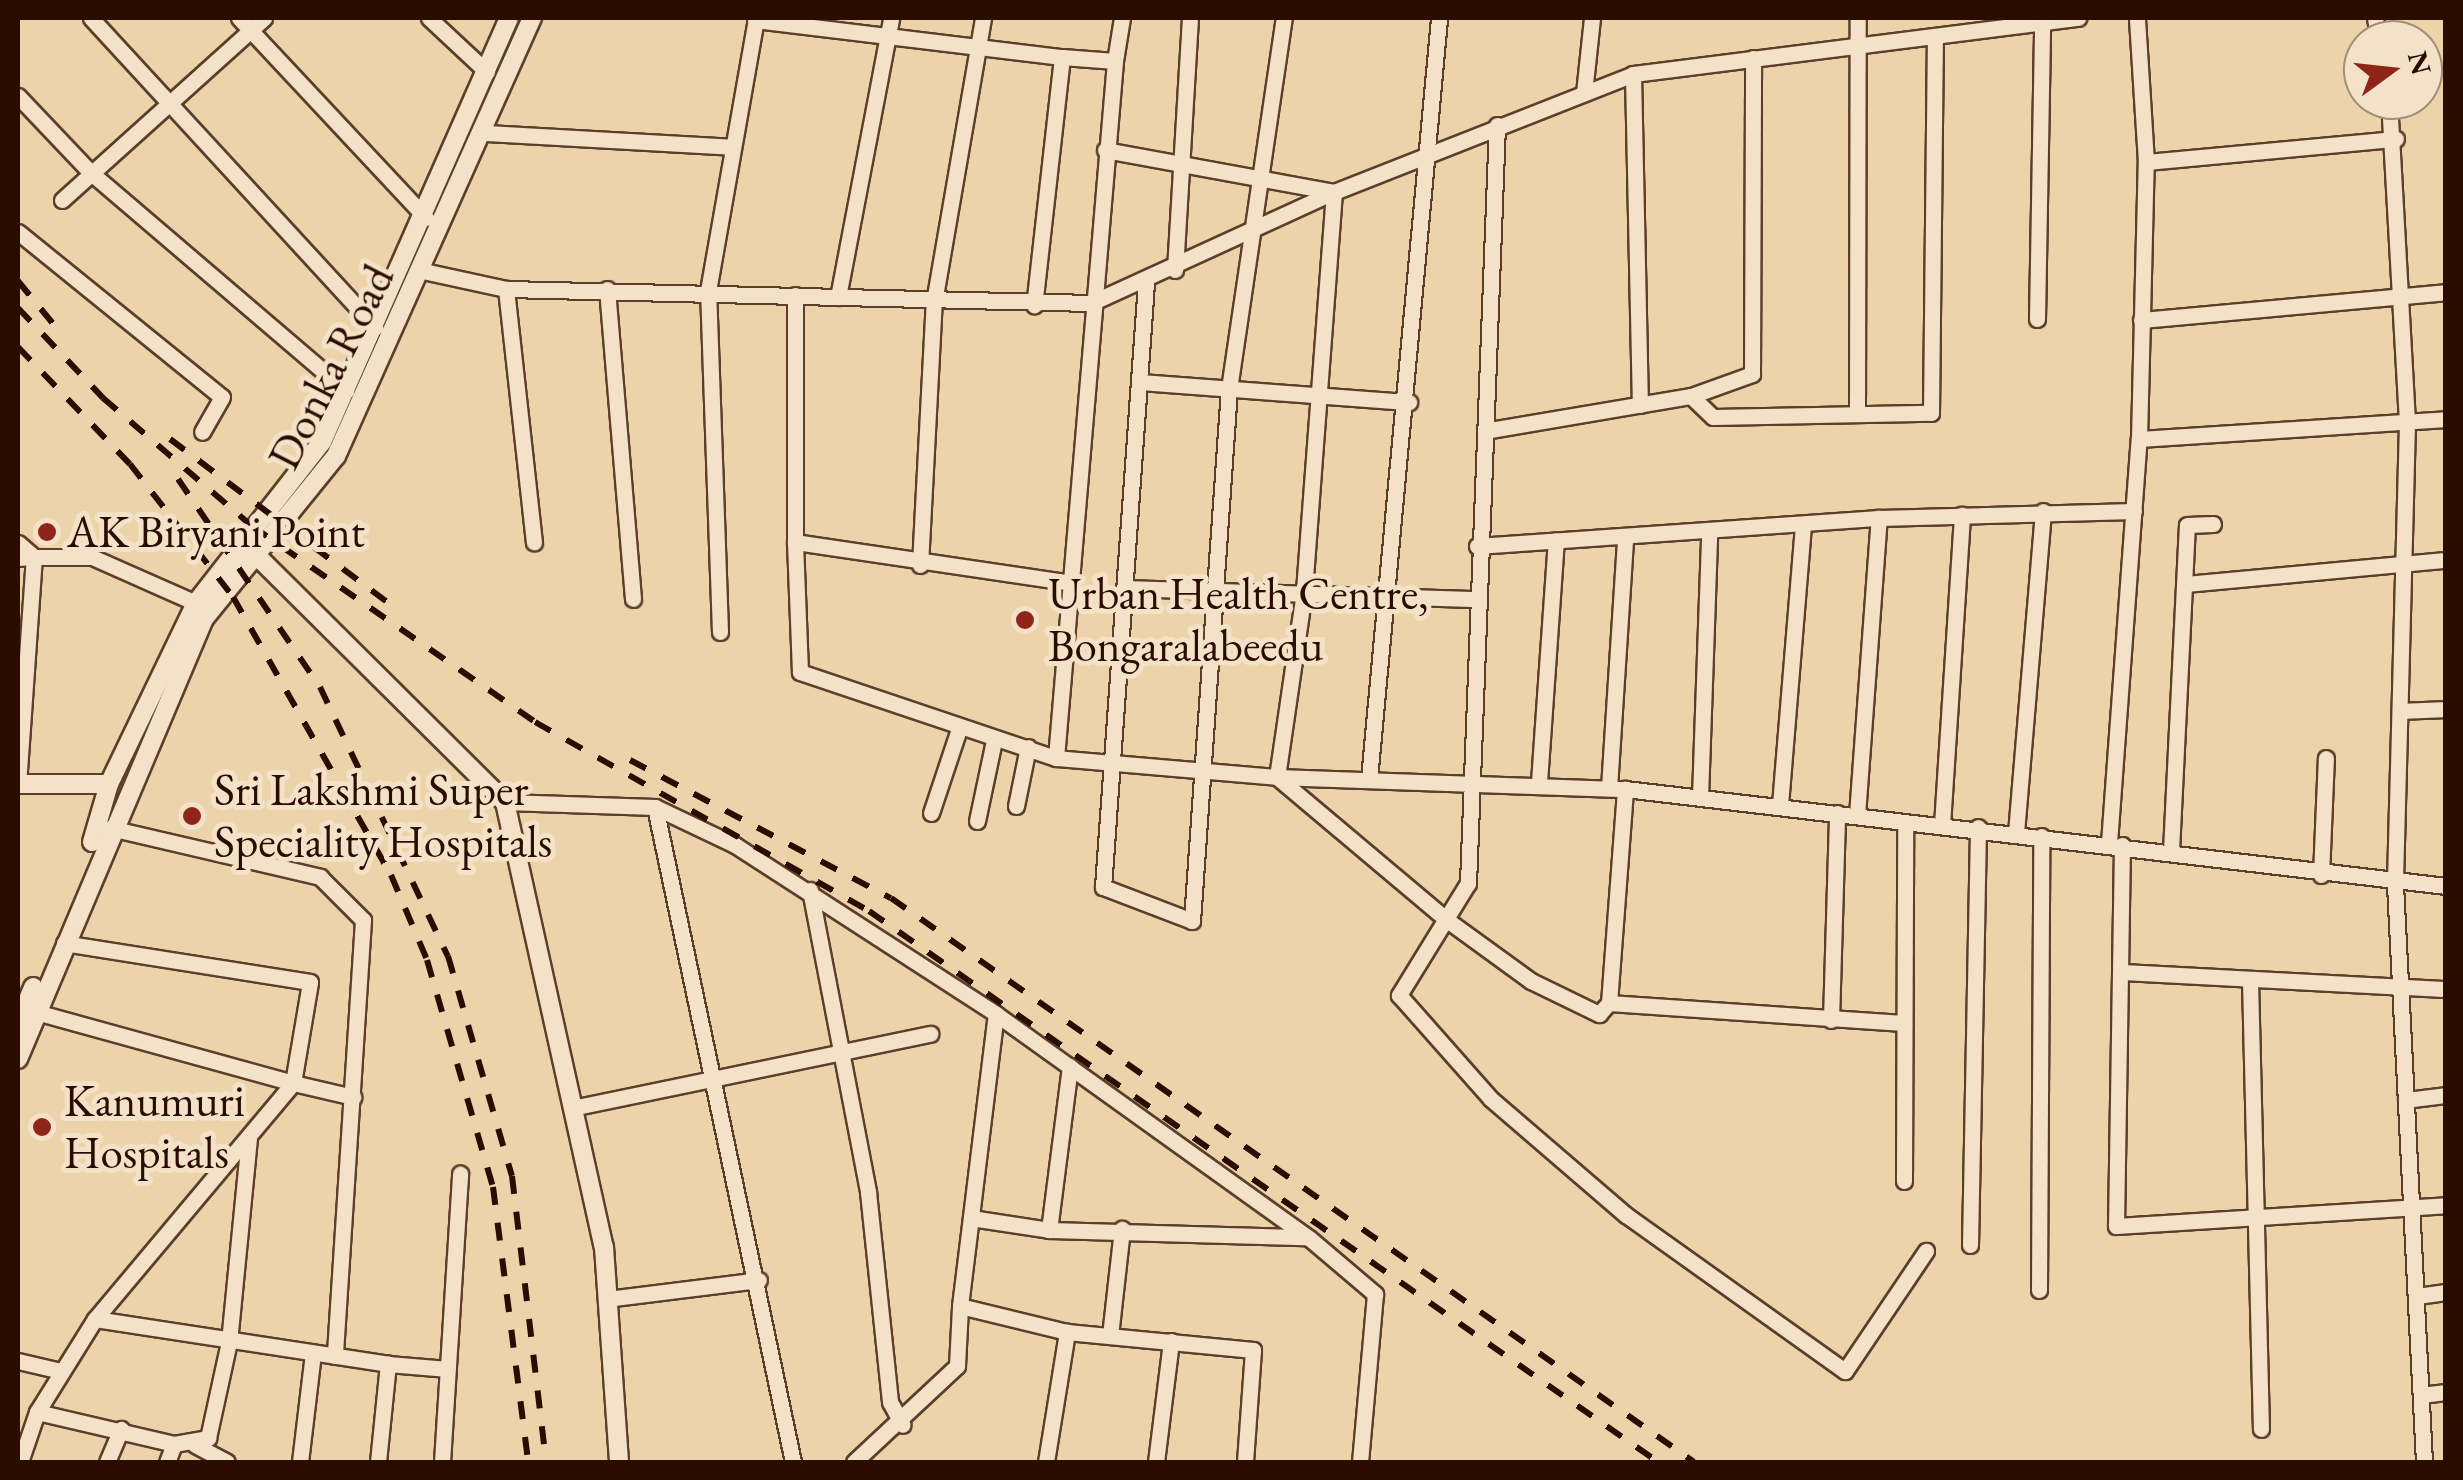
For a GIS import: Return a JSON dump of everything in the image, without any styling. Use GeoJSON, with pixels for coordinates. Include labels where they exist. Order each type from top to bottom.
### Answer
{"type":"FeatureCollection","features":[{"type":"Feature","properties":{"kind":"street"},"geometry":{"type":"LineString","coordinates":[[91,18],[375,326]]}},
{"type":"Feature","properties":{"kind":"street"},"geometry":{"type":"LineString","coordinates":[[62,200],[245,24],[264,18]]}},
{"type":"Feature","properties":{"kind":"street"},"geometry":{"type":"LineString","coordinates":[[429,18],[487,72]]}},
{"type":"Feature","properties":{"kind":"street","name":"Donka Road"},"geometry":{"type":"LineString","coordinates":[[18,1059],[23,1014],[109,784],[196,603],[309,463],[426,218],[509,18]]}},
{"type":"Feature","properties":{"kind":"street","name":"Donka Road"},"geometry":{"type":"LineString","coordinates":[[23,1014],[64,943],[110,828],[203,620],[260,559],[336,456],[423,271],[532,18]]}},
{"type":"Feature","properties":{"kind":"street"},"geometry":{"type":"LineString","coordinates":[[838,297],[891,18]]}},
{"type":"Feature","properties":{"kind":"street"},"geometry":{"type":"LineString","coordinates":[[920,565],[934,302],[983,18]]}},
{"type":"Feature","properties":{"kind":"street"},"geometry":{"type":"LineString","coordinates":[[1056,758],[1090,303],[1122,18]]}},
{"type":"Feature","properties":{"kind":"street"},"geometry":{"type":"LineString","coordinates":[[1175,270],[1176,161],[1190,18]]}},
{"type":"Feature","properties":{"kind":"street"},"geometry":{"type":"LineString","coordinates":[[1146,284],[1103,887],[1192,921],[1210,590],[1229,389],[1256,173],[1284,18]]}},
{"type":"Feature","properties":{"kind":"street"},"geometry":{"type":"LineString","coordinates":[[1370,779],[1385,596],[1409,402],[1420,159],[1439,18]]}},
{"type":"Feature","properties":{"kind":"street"},"geometry":{"type":"LineString","coordinates":[[1584,93],[1592,18]]}},
{"type":"Feature","properties":{"kind":"street"},"geometry":{"type":"LineString","coordinates":[[1857,413],[1858,18]]}},
{"type":"Feature","properties":{"kind":"street"},"geometry":{"type":"LineString","coordinates":[[423,271],[506,289],[608,288],[934,302],[1090,303],[1146,284],[1334,192],[1633,74],[2078,18]]}},
{"type":"Feature","properties":{"kind":"street"},"geometry":{"type":"LineString","coordinates":[[2137,18],[2146,162],[2139,439],[2116,844],[2120,972],[2116,1226],[2446,1206]]}},
{"type":"Feature","properties":{"kind":"street"},"geometry":{"type":"LineString","coordinates":[[720,632],[708,291],[755,19],[978,51],[1116,62]]}},
{"type":"Feature","properties":{"kind":"street"},"geometry":{"type":"LineString","coordinates":[[2037,319],[2042,22]]}},
{"type":"Feature","properties":{"kind":"street"},"geometry":{"type":"LineString","coordinates":[[245,24],[426,218]]}},
{"type":"Feature","properties":{"kind":"street"},"geometry":{"type":"LineString","coordinates":[[1691,396],[1713,416],[1931,412],[1935,36]]}},
{"type":"Feature","properties":{"kind":"street"},"geometry":{"type":"LineString","coordinates":[[1034,305],[1062,57]]}},
{"type":"Feature","properties":{"kind":"street"},"geometry":{"type":"LineString","coordinates":[[1490,430],[1691,396],[1752,374],[1753,58]]}},
{"type":"Feature","properties":{"kind":"street"},"geometry":{"type":"LineString","coordinates":[[1633,74],[1640,405]]}},
{"type":"Feature","properties":{"kind":"street"},"geometry":{"type":"LineString","coordinates":[[18,96],[90,172],[346,391]]}},
{"type":"Feature","properties":{"kind":"street"},"geometry":{"type":"LineString","coordinates":[[2392,120],[2407,423],[2396,884],[2398,994],[2424,1462]]}},
{"type":"Feature","properties":{"kind":"street"},"geometry":{"type":"LineString","coordinates":[[1497,125],[1490,430],[1472,599],[1468,883],[1398,995],[1491,1099],[1626,1215],[1845,1370],[1926,1251]]}},
{"type":"Feature","properties":{"kind":"street"},"geometry":{"type":"LineString","coordinates":[[484,133],[733,147]]}},
{"type":"Feature","properties":{"kind":"street"},"geometry":{"type":"LineString","coordinates":[[2146,162],[2396,140]]}},
{"type":"Feature","properties":{"kind":"street"},"geometry":{"type":"LineString","coordinates":[[1105,150],[1256,173],[1334,192]]}},
{"type":"Feature","properties":{"kind":"street"},"geometry":{"type":"LineString","coordinates":[[1277,777],[1304,592],[1334,192]]}},
{"type":"Feature","properties":{"kind":"street"},"geometry":{"type":"LineString","coordinates":[[18,232],[223,398],[202,432]]}},
{"type":"Feature","properties":{"kind":"street"},"geometry":{"type":"LineString","coordinates":[[608,288],[632,599]]}},
{"type":"Feature","properties":{"kind":"street"},"geometry":{"type":"LineString","coordinates":[[506,289],[534,542]]}},
{"type":"Feature","properties":{"kind":"street"},"geometry":{"type":"LineString","coordinates":[[2141,320],[2446,292]]}},
{"type":"Feature","properties":{"kind":"street"},"geometry":{"type":"LineString","coordinates":[[795,295],[795,542],[800,672],[958,732],[1112,769],[1467,784],[1539,782],[1617,788],[2171,850],[2396,884],[2446,886]]}},
{"type":"Feature","properties":{"kind":"street"},"geometry":{"type":"LineString","coordinates":[[1141,382],[1409,402]]}},
{"type":"Feature","properties":{"kind":"street"},"geometry":{"type":"LineString","coordinates":[[2139,439],[2446,419]]}},
{"type":"Feature","properties":{"kind":"street"},"geometry":{"type":"LineString","coordinates":[[1477,546],[1625,540],[1880,518],[2043,511],[2134,512]]}},
{"type":"Feature","properties":{"kind":"street"},"geometry":{"type":"LineString","coordinates":[[2016,833],[2043,511]]}},
{"type":"Feature","properties":{"kind":"street"},"geometry":{"type":"LineString","coordinates":[[1942,824],[1962,515]]}},
{"type":"Feature","properties":{"kind":"street"},"geometry":{"type":"LineString","coordinates":[[1857,815],[1880,518]]}},
{"type":"Feature","properties":{"kind":"street"},"geometry":{"type":"LineString","coordinates":[[2171,850],[2187,524],[2213,524]]}},
{"type":"Feature","properties":{"kind":"street"},"geometry":{"type":"LineString","coordinates":[[1780,805],[1803,526]]}},
{"type":"Feature","properties":{"kind":"street"},"geometry":{"type":"LineString","coordinates":[[1700,796],[1709,534]]}},
{"type":"Feature","properties":{"kind":"street"},"geometry":{"type":"LineString","coordinates":[[1277,777],[1447,920],[1531,981],[1599,1014],[1609,1003],[1625,540]]}},
{"type":"Feature","properties":{"kind":"street"},"geometry":{"type":"LineString","coordinates":[[1539,782],[1556,541]]}},
{"type":"Feature","properties":{"kind":"street"},"geometry":{"type":"LineString","coordinates":[[795,542],[920,565],[1072,584]]}},
{"type":"Feature","properties":{"kind":"street"},"geometry":{"type":"LineString","coordinates":[[18,543],[26,558],[18,784],[109,784]]}},
{"type":"Feature","properties":{"kind":"street"},"geometry":{"type":"LineString","coordinates":[[26,558],[92,557],[196,603]]}},
{"type":"Feature","properties":{"kind":"street"},"geometry":{"type":"LineString","coordinates":[[260,559],[505,802],[572,1108],[608,1298],[619,1462]]}},
{"type":"Feature","properties":{"kind":"street"},"geometry":{"type":"LineString","coordinates":[[2185,584],[2446,560]]}},
{"type":"Feature","properties":{"kind":"street"},"geometry":{"type":"LineString","coordinates":[[1124,588],[1472,599]]}},
{"type":"Feature","properties":{"kind":"street"},"geometry":{"type":"LineString","coordinates":[[2400,711],[2446,708]]}},
{"type":"Feature","properties":{"kind":"street"},"geometry":{"type":"LineString","coordinates":[[931,813],[958,732]]}},
{"type":"Feature","properties":{"kind":"street"},"geometry":{"type":"LineString","coordinates":[[977,821],[994,740]]}},
{"type":"Feature","properties":{"kind":"street"},"geometry":{"type":"LineString","coordinates":[[1016,806],[1028,747]]}},
{"type":"Feature","properties":{"kind":"street"},"geometry":{"type":"LineString","coordinates":[[2321,875],[2326,758]]}},
{"type":"Feature","properties":{"kind":"street"},"geometry":{"type":"LineString","coordinates":[[505,802],[655,807],[810,890],[996,1014],[1309,1238],[1375,1294],[1360,1462]]}},
{"type":"Feature","properties":{"kind":"street"},"geometry":{"type":"LineString","coordinates":[[655,807],[717,1074],[793,1462]]}},
{"type":"Feature","properties":{"kind":"street"},"geometry":{"type":"LineString","coordinates":[[1831,1020],[1837,813]]}},
{"type":"Feature","properties":{"kind":"street"},"geometry":{"type":"LineString","coordinates":[[1904,1181],[1899,1023],[1905,822]]}},
{"type":"Feature","properties":{"kind":"street"},"geometry":{"type":"LineString","coordinates":[[1970,1245],[1978,827]]}},
{"type":"Feature","properties":{"kind":"street"},"geometry":{"type":"LineString","coordinates":[[110,828],[320,877],[363,920],[335,1356]]}},
{"type":"Feature","properties":{"kind":"street"},"geometry":{"type":"LineString","coordinates":[[2039,1290],[2042,836]]}},
{"type":"Feature","properties":{"kind":"street"},"geometry":{"type":"LineString","coordinates":[[810,890],[845,1048],[890,1402],[903,1424]]}},
{"type":"Feature","properties":{"kind":"street"},"geometry":{"type":"LineString","coordinates":[[20,1462],[37,1412],[95,1319],[293,1083],[310,982],[64,943]]}},
{"type":"Feature","properties":{"kind":"street"},"geometry":{"type":"LineString","coordinates":[[2120,972],[2398,994],[2446,990]]}},
{"type":"Feature","properties":{"kind":"street"},"geometry":{"type":"LineString","coordinates":[[2250,980],[2261,1430]]}},
{"type":"Feature","properties":{"kind":"street"},"geometry":{"type":"LineString","coordinates":[[1609,1003],[1899,1023]]}},
{"type":"Feature","properties":{"kind":"street"},"geometry":{"type":"LineString","coordinates":[[23,1014],[353,1097]]}},
{"type":"Feature","properties":{"kind":"street"},"geometry":{"type":"LineString","coordinates":[[854,1462],[903,1424],[957,1366],[960,1306],[996,1014]]}},
{"type":"Feature","properties":{"kind":"street"},"geometry":{"type":"LineString","coordinates":[[572,1108],[717,1074],[930,1034]]}},
{"type":"Feature","properties":{"kind":"street"},"geometry":{"type":"LineString","coordinates":[[1049,1230],[1070,1066]]}},
{"type":"Feature","properties":{"kind":"street"},"geometry":{"type":"LineString","coordinates":[[2406,1100],[2446,1095]]}},
{"type":"Feature","properties":{"kind":"street"},"geometry":{"type":"LineString","coordinates":[[196,1445],[208,1438],[229,1342],[249,1138]]}},
{"type":"Feature","properties":{"kind":"street"},"geometry":{"type":"LineString","coordinates":[[442,1462],[460,1174]]}},
{"type":"Feature","properties":{"kind":"street"},"geometry":{"type":"LineString","coordinates":[[971,1218],[1049,1230],[1122,1229],[1309,1238]]}},
{"type":"Feature","properties":{"kind":"street"},"geometry":{"type":"LineString","coordinates":[[1110,1336],[1122,1229]]}},
{"type":"Feature","properties":{"kind":"street"},"geometry":{"type":"LineString","coordinates":[[608,1298],[759,1280]]}},
{"type":"Feature","properties":{"kind":"street"},"geometry":{"type":"LineString","coordinates":[[2416,1296],[2446,1292]]}},
{"type":"Feature","properties":{"kind":"street"},"geometry":{"type":"LineString","coordinates":[[960,1306],[1067,1332],[1253,1350],[1245,1462]]}},
{"type":"Feature","properties":{"kind":"street"},"geometry":{"type":"LineString","coordinates":[[95,1319],[229,1342],[448,1369]]}},
{"type":"Feature","properties":{"kind":"street"},"geometry":{"type":"LineString","coordinates":[[1046,1462],[1067,1332]]}},
{"type":"Feature","properties":{"kind":"street"},"geometry":{"type":"LineString","coordinates":[[1156,1462],[1171,1341]]}},
{"type":"Feature","properties":{"kind":"street"},"geometry":{"type":"LineString","coordinates":[[300,1462],[313,1353]]}},
{"type":"Feature","properties":{"kind":"street"},"geometry":{"type":"LineString","coordinates":[[18,1361],[61,1371]]}},
{"type":"Feature","properties":{"kind":"street"},"geometry":{"type":"LineString","coordinates":[[378,1462],[388,1364]]}},
{"type":"Feature","properties":{"kind":"street"},"geometry":{"type":"LineString","coordinates":[[2421,1396],[2446,1392]]}},
{"type":"Feature","properties":{"kind":"street"},"geometry":{"type":"LineString","coordinates":[[37,1412],[174,1444],[196,1445],[227,1462]]}},
{"type":"Feature","properties":{"kind":"street"},"geometry":{"type":"LineString","coordinates":[[107,1462],[120,1429]]}},
{"type":"Feature","properties":{"kind":"street"},"geometry":{"type":"LineString","coordinates":[[167,1462],[174,1444]]}},
{"type":"Feature","properties":{"kind":"street"},"geometry":{"type":"LineString","coordinates":[[873,1462],[877,1444]]}},
{"type":"Feature","properties":{"kind":"railway"},"geometry":{"type":"LineString","coordinates":[[18,281],[59,331]]}},
{"type":"Feature","properties":{"kind":"railway"},"geometry":{"type":"LineString","coordinates":[[18,308],[103,398],[252,526],[535,722],[869,911],[1658,1462]]}},
{"type":"Feature","properties":{"kind":"railway"},"geometry":{"type":"LineString","coordinates":[[18,347],[130,464],[233,597],[391,875],[427,960],[493,1187],[528,1462]]}},
{"type":"Feature","properties":{"kind":"railway"},"geometry":{"type":"LineString","coordinates":[[170,439],[398,610]]}},
{"type":"Feature","properties":{"kind":"railway"},"geometry":{"type":"LineString","coordinates":[[178,479],[320,687],[448,956],[512,1176],[546,1462]]}},
{"type":"Feature","properties":{"kind":"railway"},"geometry":{"type":"LineString","coordinates":[[630,760],[891,898],[1694,1462]]}},
{"type":"Feature","properties":{"kind":"place","name":"AK Biryani Point"},"geometry":{"type":"Point","coordinates":[47,532]}},
{"type":"Feature","properties":{"kind":"place","name":"Urban Health Centre, Bongaralabeedu"},"geometry":{"type":"Point","coordinates":[1025,620]}},
{"type":"Feature","properties":{"kind":"place","name":"Sri Lakshmi Super Speciality Hospitals"},"geometry":{"type":"Point","coordinates":[192,816]}},
{"type":"Feature","properties":{"kind":"place","name":"Kanumuri Hospitals"},"geometry":{"type":"Point","coordinates":[42,1127]}}]}
